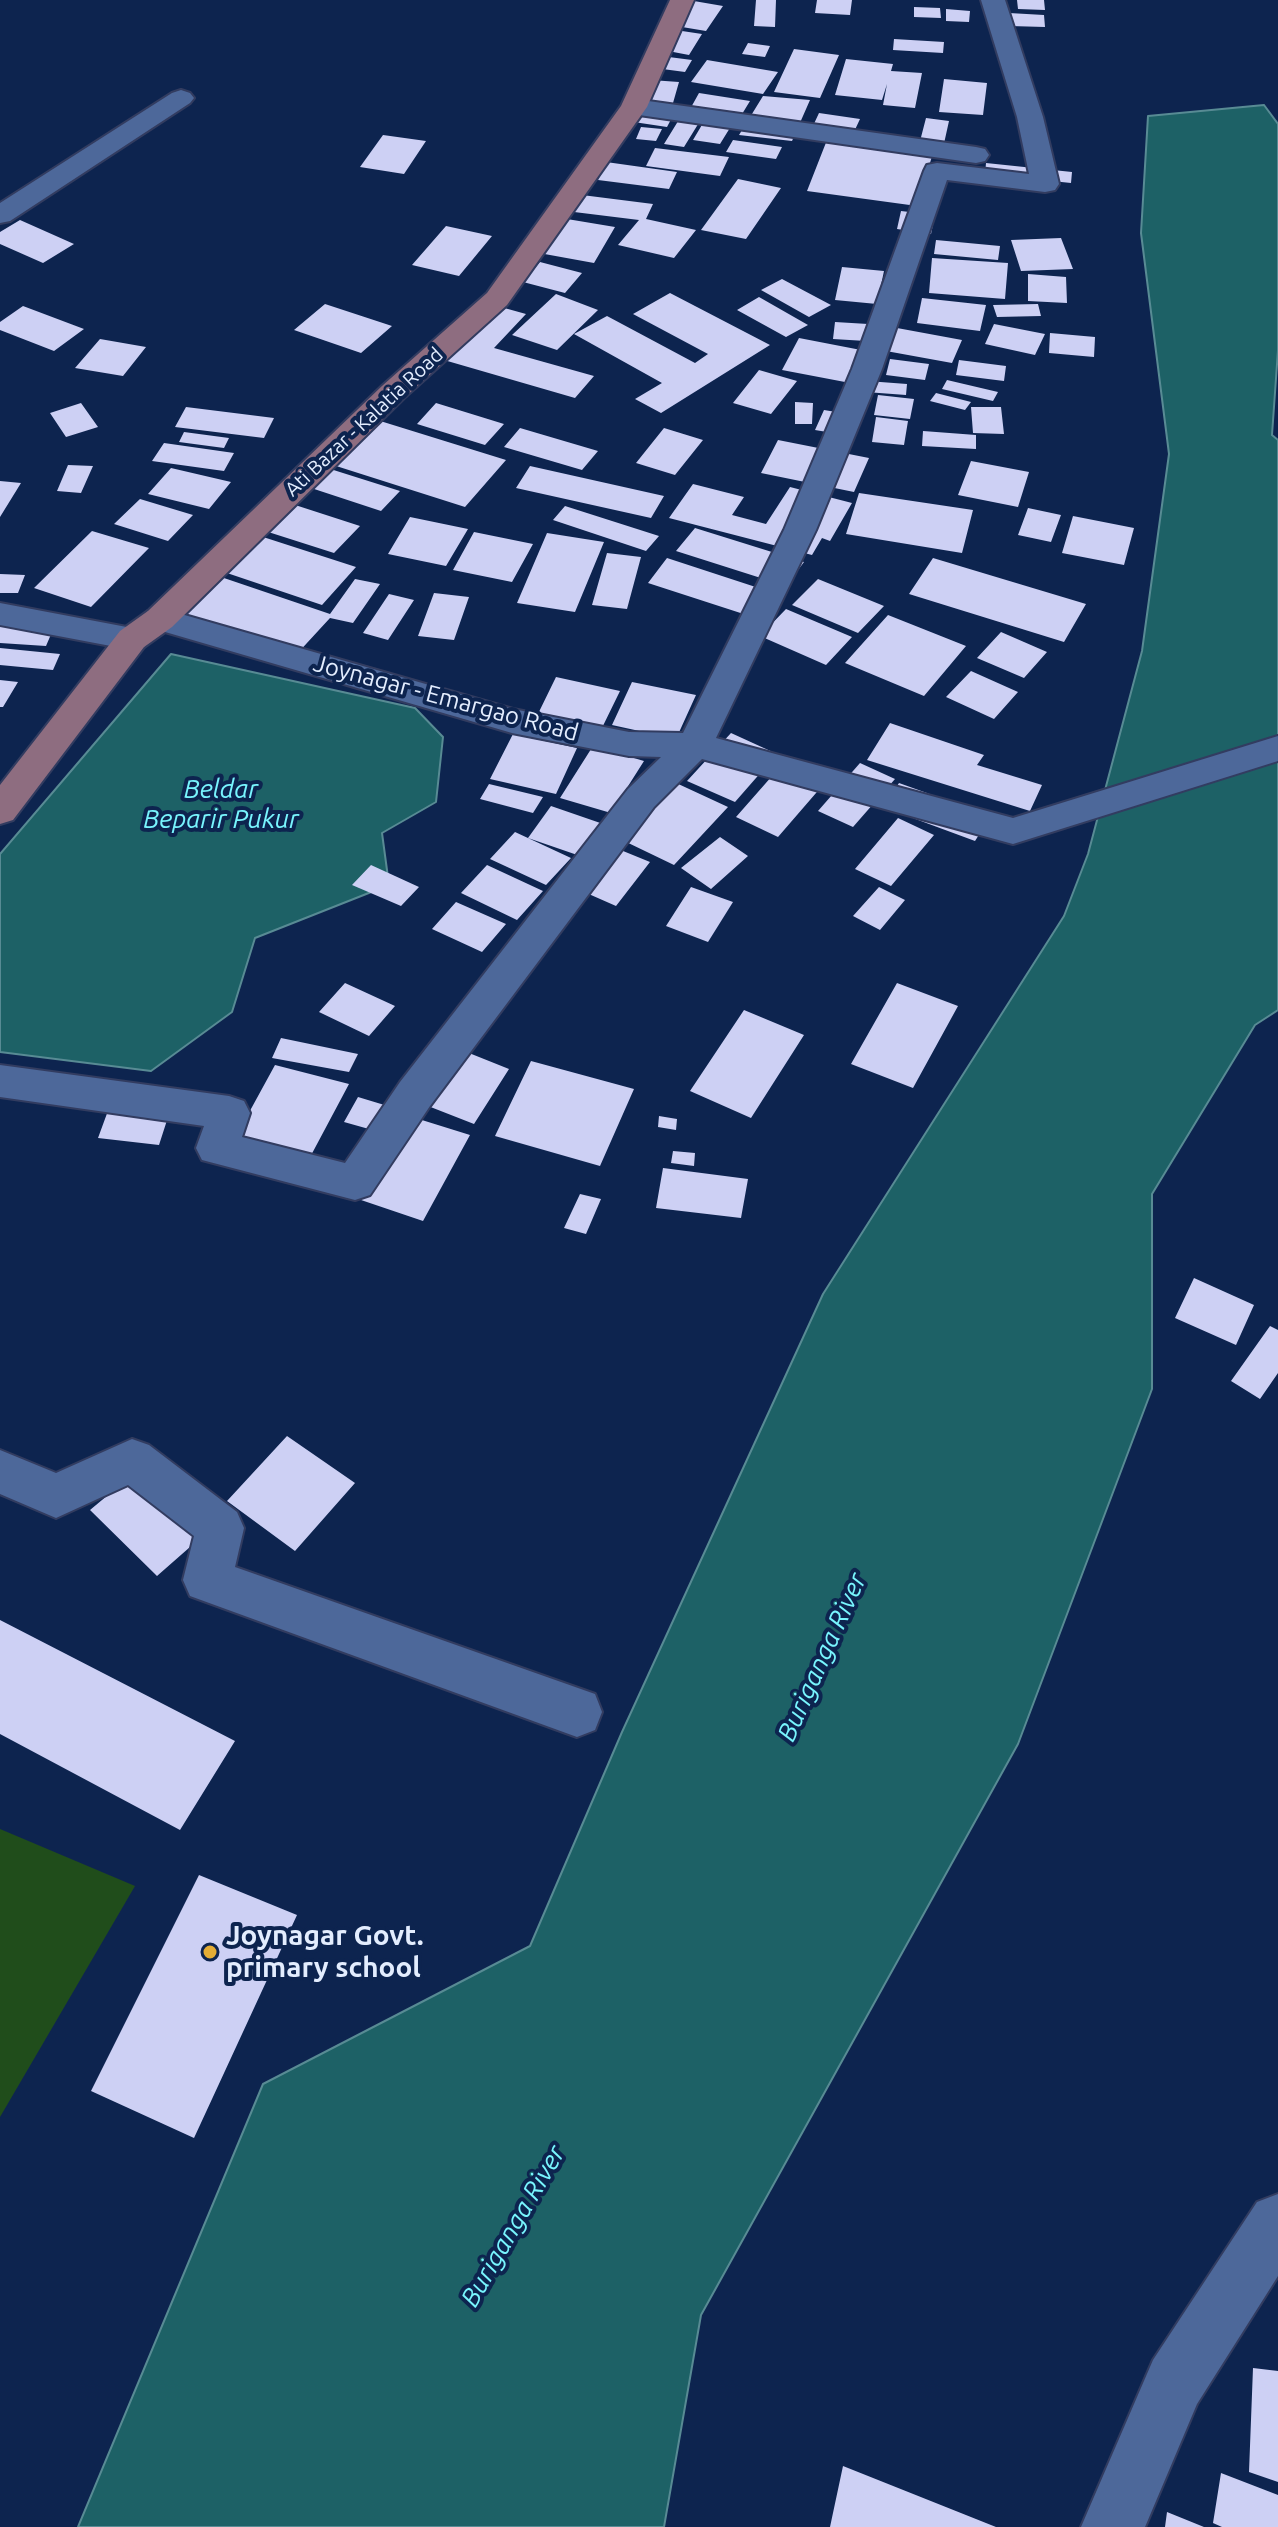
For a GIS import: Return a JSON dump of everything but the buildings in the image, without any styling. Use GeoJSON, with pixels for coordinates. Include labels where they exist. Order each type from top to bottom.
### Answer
{"type":"FeatureCollection","features":[{"type":"Feature","properties":{"kind":"main road","name":"Ati Bazar - Kalatia Road"},"geometry":{"type":"LineString","coordinates":[[0,811],[146,629],[393,392],[497,299],[634,107],[682,0]]}},
{"type":"Feature","properties":{"kind":"street"},"geometry":{"type":"LineString","coordinates":[[0,1081],[229,1113],[217,1148],[355,1183],[415,1094],[641,798],[695,745],[806,516],[867,369],[937,171],[1045,184],[1030,117],[993,0]]}},
{"type":"Feature","properties":{"kind":"street"},"geometry":{"type":"LineString","coordinates":[[0,215],[181,98]]}},
{"type":"Feature","properties":{"kind":"street"},"geometry":{"type":"LineString","coordinates":[[634,107],[1041,164]]}},
{"type":"Feature","properties":{"kind":"street","name":"Joynagar - Emargao Road"},"geometry":{"type":"LineString","coordinates":[[0,614],[146,629],[512,721],[629,744],[695,745],[1013,831],[1278,748]]}},
{"type":"Feature","properties":{"kind":"street"},"geometry":{"type":"LineString","coordinates":[[0,1471],[56,1496],[132,1460],[220,1528],[207,1580],[577,1712]]}},
{"type":"Feature","properties":{"kind":"street"},"geometry":{"type":"LineString","coordinates":[[1113,2527],[1175,2382],[1278,2223]]}},
{"type":"Feature","properties":{"kind":"green space"},"geometry":{"type":"Polygon","coordinates":[[[0,1829],[135,1886],[0,2117],[0,1829]]]}},
{"type":"Feature","properties":{"kind":"water","name":"Buriganga River"},"geometry":{"type":"Polygon","coordinates":[[[1264,105],[1278,124],[1278,350],[1272,435],[1278,440],[1278,1010],[1255,1025],[1152,1194],[1152,1389],[1018,1744],[701,2315],[664,2527],[78,2527],[263,2084],[530,1946],[622,1732],[823,1294],[1064,916],[1088,854],[1142,651],[1169,454],[1141,233],[1148,116],[1264,105]]]}},
{"type":"Feature","properties":{"kind":"water","name":"Beldar Beparir Pukur"},"geometry":{"type":"Polygon","coordinates":[[[171,654],[415,708],[443,737],[436,802],[382,833],[389,885],[255,938],[232,1012],[151,1071],[0,1052],[0,854],[171,654]]]}},
{"type":"Feature","properties":{"kind":"place","name":"Joynagar Govt. primary school"},"geometry":{"type":"Point","coordinates":[210,1952]}}]}
